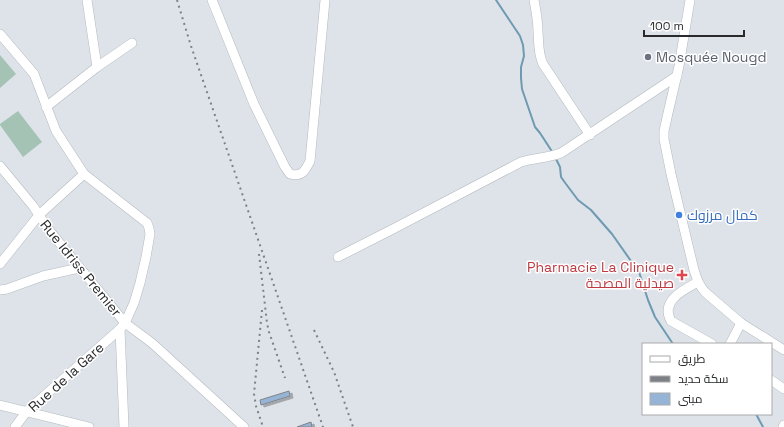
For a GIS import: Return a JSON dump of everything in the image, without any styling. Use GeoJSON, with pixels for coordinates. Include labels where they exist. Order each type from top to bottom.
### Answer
{"type":"FeatureCollection","features":[{"type":"Feature","properties":{"kind":"street"},"geometry":{"type":"LineString","coordinates":[[87,0],[97,67]]}},
{"type":"Feature","properties":{"kind":"street"},"geometry":{"type":"LineString","coordinates":[[212,0],[254,104],[285,167],[290,174],[295,175],[306,170],[310,161],[325,0]]}},
{"type":"Feature","properties":{"kind":"street"},"geometry":{"type":"LineString","coordinates":[[534,0],[537,16],[540,58],[590,134]]}},
{"type":"Feature","properties":{"kind":"street"},"geometry":{"type":"LineString","coordinates":[[690,0],[677,76],[664,131],[664,139],[694,270],[701,288],[706,293],[741,323],[784,350]]}},
{"type":"Feature","properties":{"kind":"street"},"geometry":{"type":"LineString","coordinates":[[0,34],[34,74],[56,131],[84,174],[147,223],[150,234],[142,276],[134,303],[122,326],[152,343],[244,427]]}},
{"type":"Feature","properties":{"kind":"street"},"geometry":{"type":"LineString","coordinates":[[46,107],[97,67],[132,43]]}},
{"type":"Feature","properties":{"kind":"street"},"geometry":{"type":"LineString","coordinates":[[338,257],[393,230],[521,162],[529,159],[550,157],[561,153],[677,76]]}},
{"type":"Feature","properties":{"kind":"street","name":"Rue Idriss Premier"},"geometry":{"type":"LineString","coordinates":[[0,166],[34,206],[49,230],[122,326],[124,427]]}},
{"type":"Feature","properties":{"kind":"street"},"geometry":{"type":"LineString","coordinates":[[0,264],[4,256],[39,215],[84,174]]}},
{"type":"Feature","properties":{"kind":"street"},"geometry":{"type":"LineString","coordinates":[[0,290],[7,289],[43,276],[79,268]]}},
{"type":"Feature","properties":{"kind":"street"},"geometry":{"type":"LineString","coordinates":[[698,282],[685,289],[675,297],[669,305],[667,311],[671,321],[710,343]]}},
{"type":"Feature","properties":{"kind":"street"},"geometry":{"type":"LineString","coordinates":[[731,343],[741,323]]}},
{"type":"Feature","properties":{"kind":"street","name":"Rue de la Gare"},"geometry":{"type":"LineString","coordinates":[[15,427],[28,411],[122,326]]}},
{"type":"Feature","properties":{"kind":"street"},"geometry":{"type":"LineString","coordinates":[[772,381],[784,389]]}},
{"type":"Feature","properties":{"kind":"street"},"geometry":{"type":"LineString","coordinates":[[40,400],[44,416]]}},
{"type":"Feature","properties":{"kind":"street"},"geometry":{"type":"LineString","coordinates":[[0,405],[89,427]]}},
{"type":"Feature","properties":{"kind":"green space"},"geometry":{"type":"Polygon","coordinates":[[[0,55],[16,74],[0,88],[0,55]]]}},
{"type":"Feature","properties":{"kind":"green space"},"geometry":{"type":"Polygon","coordinates":[[[18,111],[42,142],[23,157],[0,125],[18,111]]]}},
{"type":"Feature","properties":{"kind":"building"},"geometry":{"type":"Polygon","coordinates":[[[289,391],[290,396],[261,405],[260,400],[289,391]]]}},
{"type":"Feature","properties":{"kind":"building"},"geometry":{"type":"Polygon","coordinates":[[[311,422],[312,427],[297,427],[311,422]]]}},
{"type":"Feature","properties":{"kind":"waterway"},"geometry":{"type":"LineString","coordinates":[[496,0],[520,36],[524,56],[521,67],[522,89],[535,127],[553,153]]}},
{"type":"Feature","properties":{"kind":"waterway"},"geometry":{"type":"LineString","coordinates":[[555,157],[560,167],[561,177],[566,184],[578,200],[591,210],[612,234],[631,261],[634,268],[639,272],[655,317],[672,343]]}},
{"type":"Feature","properties":{"kind":"waterway"},"geometry":{"type":"LineString","coordinates":[[757,415],[763,427]]}},
{"type":"Feature","properties":{"kind":"railway"},"geometry":{"type":"LineString","coordinates":[[177,0],[191,46],[323,427]]}},
{"type":"Feature","properties":{"kind":"railway"},"geometry":{"type":"LineString","coordinates":[[259,254],[267,323],[285,378]]}},
{"type":"Feature","properties":{"kind":"railway"},"geometry":{"type":"LineString","coordinates":[[262,310],[254,394],[256,406],[263,427]]}},
{"type":"Feature","properties":{"kind":"railway"},"geometry":{"type":"LineString","coordinates":[[314,330],[334,372],[353,427]]}},
{"type":"Feature","properties":{"kind":"place","name":"Mosquée Nougd"},"geometry":{"type":"Point","coordinates":[648,57]}},
{"type":"Feature","properties":{"kind":"place","name":"كمال مرزوك"},"geometry":{"type":"Point","coordinates":[679,215]}},
{"type":"Feature","properties":{"kind":"place","name":"Pharmacie La Clinique صيدلية المصحة"},"geometry":{"type":"Point","coordinates":[682,275]}}]}
